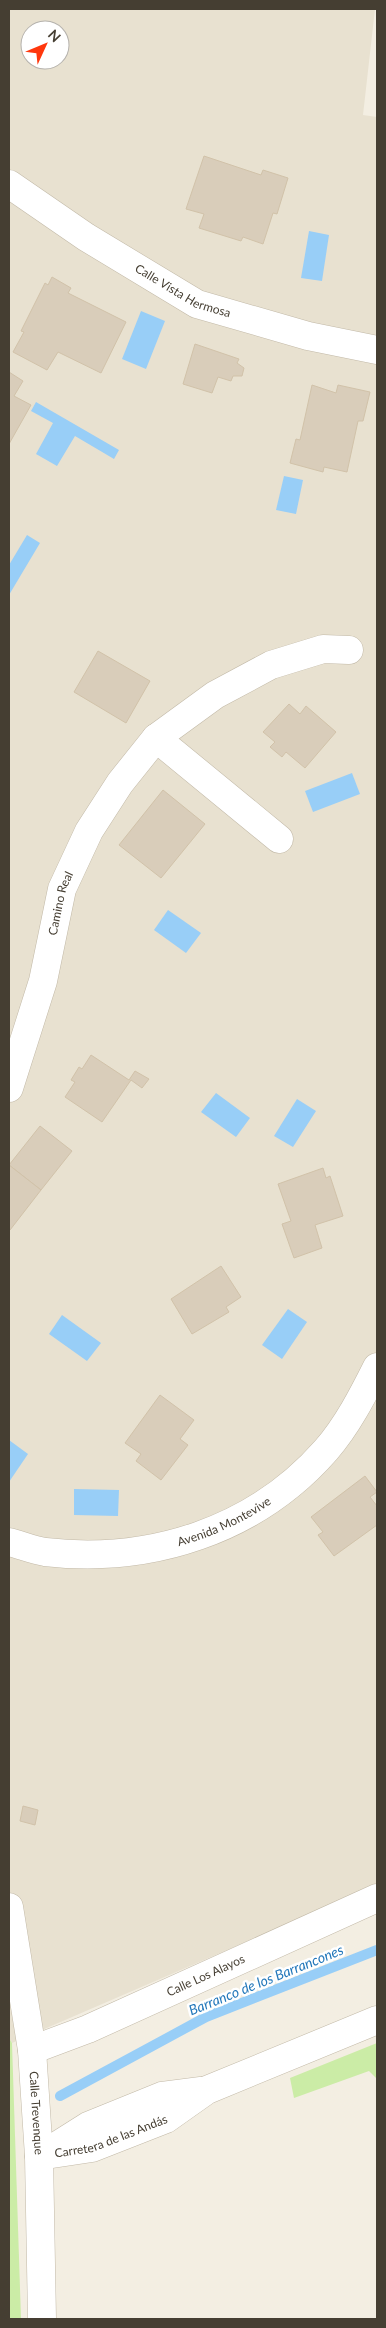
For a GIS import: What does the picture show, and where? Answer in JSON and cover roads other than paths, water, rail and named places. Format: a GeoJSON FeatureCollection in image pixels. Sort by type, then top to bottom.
{"type":"FeatureCollection","features":[{"type":"Feature","properties":{"kind":"street","name":"Calle Vista Hermosa"},"geometry":{"type":"LineString","coordinates":[[9,184],[86,237],[197,304],[308,336],[377,350]]}},
{"type":"Feature","properties":{"kind":"street","name":"Camino Real"},"geometry":{"type":"LineString","coordinates":[[9,1088],[43,981],[62,889],[89,831],[120,783],[156,738],[215,694],[271,665],[323,649],[348,650]]}},
{"type":"Feature","properties":{"kind":"street"},"geometry":{"type":"LineString","coordinates":[[156,738],[279,839]]}},
{"type":"Feature","properties":{"kind":"street","name":"Avenida Montevive"},"geometry":{"type":"LineString","coordinates":[[9,1542],[44,1552],[111,1555],[175,1545],[233,1522],[283,1491],[326,1450],[364,1395],[377,1366]]}},
{"type":"Feature","properties":{"kind":"street","name":"Calle Los Alayos"},"geometry":{"type":"LineString","coordinates":[[32,2050],[97,2024],[377,1898]]}},
{"type":"Feature","properties":{"kind":"street","name":"Calle Trevenque"},"geometry":{"type":"LineString","coordinates":[[9,1907],[32,2050],[39,2156],[42,2319]]}},
{"type":"Feature","properties":{"kind":"street","name":"Carretera de las Andás"},"geometry":{"type":"LineString","coordinates":[[39,2156],[92,2148],[166,2118],[208,2090],[377,2020]]}},
{"type":"Feature","properties":{"kind":"water"},"geometry":{"type":"Polygon","coordinates":[[[309,231],[329,235],[322,281],[301,278],[309,231]]]}},
{"type":"Feature","properties":{"kind":"water"},"geometry":{"type":"Polygon","coordinates":[[[141,311],[165,321],[146,369],[122,359],[141,311]]]}},
{"type":"Feature","properties":{"kind":"water"},"geometry":{"type":"Polygon","coordinates":[[[36,402],[119,450],[114,459],[75,436],[57,466],[36,454],[53,423],[31,411],[36,402]]]}},
{"type":"Feature","properties":{"kind":"water"},"geometry":{"type":"Polygon","coordinates":[[[284,476],[303,480],[296,514],[276,510],[284,476]]]}},
{"type":"Feature","properties":{"kind":"water"},"geometry":{"type":"Polygon","coordinates":[[[27,535],[40,543],[9,595],[9,565],[27,535]]]}},
{"type":"Feature","properties":{"kind":"water"},"geometry":{"type":"Polygon","coordinates":[[[352,773],[360,794],[313,812],[305,791],[352,773]]]}},
{"type":"Feature","properties":{"kind":"water"},"geometry":{"type":"Polygon","coordinates":[[[168,910],[201,933],[186,953],[154,930],[168,910]]]}},
{"type":"Feature","properties":{"kind":"water"},"geometry":{"type":"Polygon","coordinates":[[[216,1093],[250,1118],[236,1137],[201,1112],[216,1093]]]}},
{"type":"Feature","properties":{"kind":"water"},"geometry":{"type":"Polygon","coordinates":[[[297,1099],[316,1111],[293,1147],[274,1136],[297,1099]]]}},
{"type":"Feature","properties":{"kind":"water"},"geometry":{"type":"Polygon","coordinates":[[[288,1309],[307,1322],[282,1359],[262,1345],[288,1309]]]}},
{"type":"Feature","properties":{"kind":"water"},"geometry":{"type":"Polygon","coordinates":[[[62,1315],[101,1343],[87,1361],[49,1334],[62,1315]]]}},
{"type":"Feature","properties":{"kind":"water"},"geometry":{"type":"Polygon","coordinates":[[[9,1440],[28,1454],[9,1482],[9,1440]]]}},
{"type":"Feature","properties":{"kind":"water"},"geometry":{"type":"Polygon","coordinates":[[[74,1489],[119,1490],[118,1516],[74,1515],[74,1489]]]}},
{"type":"Feature","properties":{"kind":"waterway","name":"Barranco de los Barrancones"},"geometry":{"type":"LineString","coordinates":[[60,2096],[206,2017],[377,1950]]}}]}
